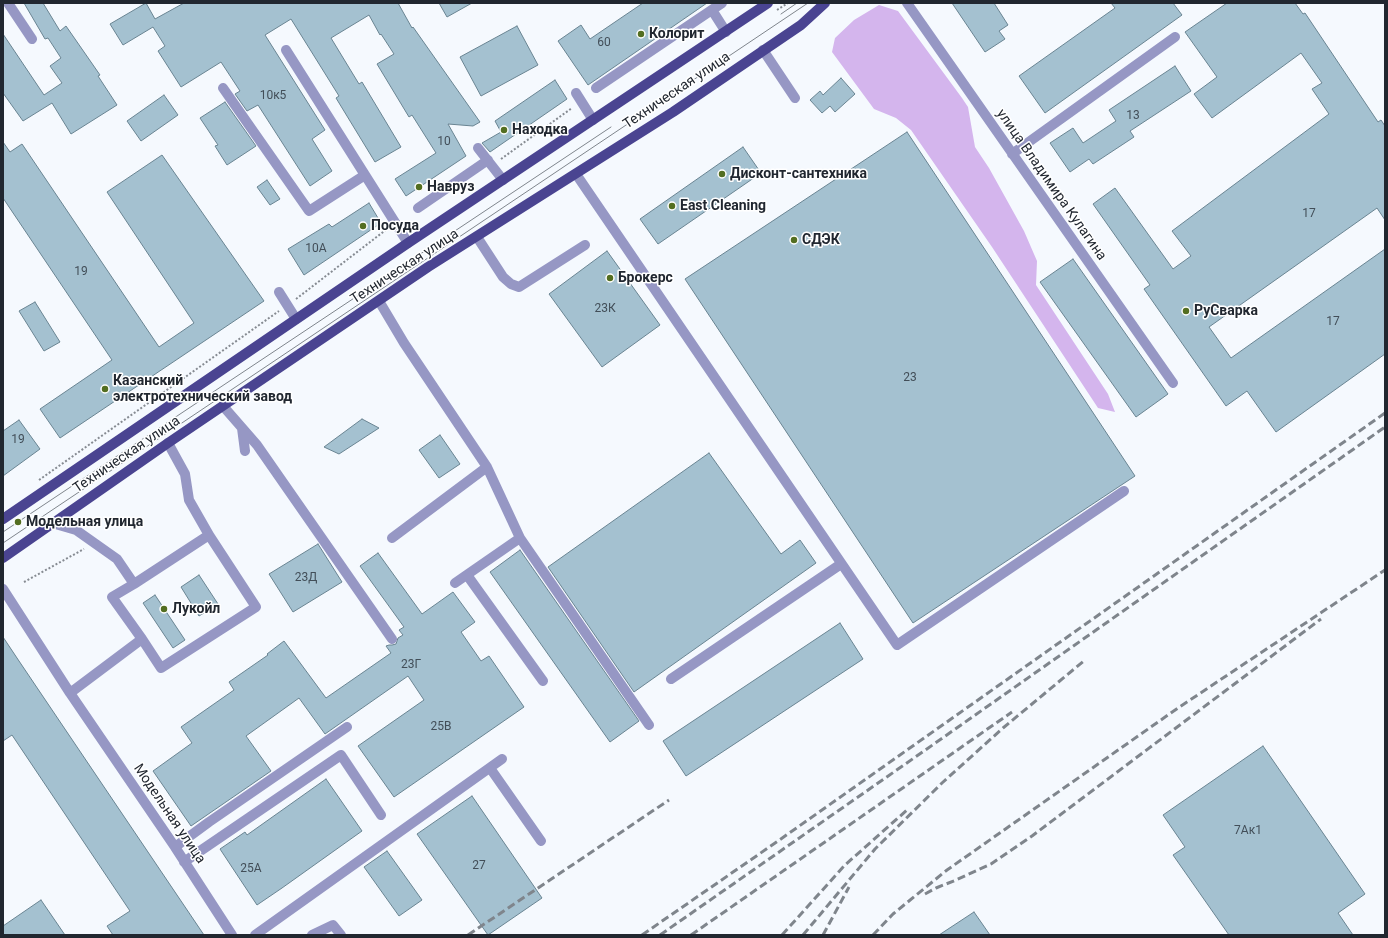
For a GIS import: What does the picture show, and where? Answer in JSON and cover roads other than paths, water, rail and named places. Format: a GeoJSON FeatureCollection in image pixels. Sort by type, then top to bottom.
{"type":"FeatureCollection","features":[{"type":"Feature","properties":{"kind":"main road","name":"Техническая улица"},"geometry":{"type":"LineString","coordinates":[[3,519],[408,243],[768,3]]}},
{"type":"Feature","properties":{"kind":"main road","name":"Техническая улица"},"geometry":{"type":"LineString","coordinates":[[3,558],[168,443],[379,301],[476,237],[673,112],[800,25],[825,3]]}},
{"type":"Feature","properties":{"kind":"street"},"geometry":{"type":"LineString","coordinates":[[8,3],[32,39]]}},
{"type":"Feature","properties":{"kind":"street"},"geometry":{"type":"LineString","coordinates":[[596,88],[722,3]]}},
{"type":"Feature","properties":{"kind":"street","name":"улица Владимира Кулагина"},"geometry":{"type":"LineString","coordinates":[[907,3],[1173,383]]}},
{"type":"Feature","properties":{"kind":"street"},"geometry":{"type":"LineString","coordinates":[[712,10],[726,32]]}},
{"type":"Feature","properties":{"kind":"street"},"geometry":{"type":"LineString","coordinates":[[1012,154],[1174,37]]}},
{"type":"Feature","properties":{"kind":"street"},"geometry":{"type":"LineString","coordinates":[[286,50],[408,243]]}},
{"type":"Feature","properties":{"kind":"street"},"geometry":{"type":"LineString","coordinates":[[763,50],[795,98]]}},
{"type":"Feature","properties":{"kind":"street"},"geometry":{"type":"LineString","coordinates":[[224,88],[309,212],[365,175]]}},
{"type":"Feature","properties":{"kind":"street"},"geometry":{"type":"LineString","coordinates":[[579,97],[593,120]]}},
{"type":"Feature","properties":{"kind":"street"},"geometry":{"type":"LineString","coordinates":[[478,148],[503,180]]}},
{"type":"Feature","properties":{"kind":"street"},"geometry":{"type":"LineString","coordinates":[[418,208],[490,163]]}},
{"type":"Feature","properties":{"kind":"street"},"geometry":{"type":"LineString","coordinates":[[576,174],[897,645],[1124,491]]}},
{"type":"Feature","properties":{"kind":"street"},"geometry":{"type":"LineString","coordinates":[[476,237],[503,277],[511,284],[519,287],[585,245]]}},
{"type":"Feature","properties":{"kind":"street"},"geometry":{"type":"LineString","coordinates":[[279,292],[296,319]]}},
{"type":"Feature","properties":{"kind":"street"},"geometry":{"type":"LineString","coordinates":[[379,301],[404,343],[486,467],[520,538],[649,725]]}},
{"type":"Feature","properties":{"kind":"street"},"geometry":{"type":"LineString","coordinates":[[223,406],[257,445],[392,639]]}},
{"type":"Feature","properties":{"kind":"street"},"geometry":{"type":"LineString","coordinates":[[242,428],[245,451]]}},
{"type":"Feature","properties":{"kind":"street"},"geometry":{"type":"LineString","coordinates":[[168,443],[185,474],[189,500],[209,535],[256,607],[161,668],[112,597],[209,535]]}},
{"type":"Feature","properties":{"kind":"street"},"geometry":{"type":"LineString","coordinates":[[392,538],[486,467]]}},
{"type":"Feature","properties":{"kind":"street"},"geometry":{"type":"LineString","coordinates":[[52,523],[76,530],[117,559],[134,584]]}},
{"type":"Feature","properties":{"kind":"street"},"geometry":{"type":"LineString","coordinates":[[455,583],[520,538]]}},
{"type":"Feature","properties":{"kind":"street"},"geometry":{"type":"LineString","coordinates":[[671,679],[841,564]]}},
{"type":"Feature","properties":{"kind":"street"},"geometry":{"type":"LineString","coordinates":[[467,575],[543,681]]}},
{"type":"Feature","properties":{"kind":"street","name":"Модельная улица"},"geometry":{"type":"LineString","coordinates":[[3,589],[70,693],[176,847],[184,862],[232,935]]}},
{"type":"Feature","properties":{"kind":"street"},"geometry":{"type":"LineString","coordinates":[[70,693],[142,639]]}},
{"type":"Feature","properties":{"kind":"street"},"geometry":{"type":"LineString","coordinates":[[176,847],[209,822],[348,727]]}},
{"type":"Feature","properties":{"kind":"street"},"geometry":{"type":"LineString","coordinates":[[184,862],[341,755],[381,815]]}},
{"type":"Feature","properties":{"kind":"street"},"geometry":{"type":"LineString","coordinates":[[255,935],[502,760]]}},
{"type":"Feature","properties":{"kind":"street"},"geometry":{"type":"LineString","coordinates":[[490,768],[541,841]]}},
{"type":"Feature","properties":{"kind":"street"},"geometry":{"type":"LineString","coordinates":[[312,935],[333,925],[341,935]]}},
{"type":"Feature","properties":{"kind":"tram line"},"geometry":{"type":"LineString","coordinates":[[781,14],[797,3]]}},
{"type":"Feature","properties":{"kind":"tram line"},"geometry":{"type":"LineString","coordinates":[[3,543],[808,3]]}},
{"type":"Feature","properties":{"kind":"tram line"},"geometry":{"type":"LineString","coordinates":[[3,532],[611,127]]}},
{"type":"Feature","properties":{"kind":"railway"},"geometry":{"type":"LineString","coordinates":[[642,935],[778,841],[1385,413]]}},
{"type":"Feature","properties":{"kind":"railway"},"geometry":{"type":"LineString","coordinates":[[660,935],[1385,427]]}},
{"type":"Feature","properties":{"kind":"railway"},"geometry":{"type":"LineString","coordinates":[[873,935],[893,914],[947,870],[1178,708],[1385,570]]}},
{"type":"Feature","properties":{"kind":"railway"},"geometry":{"type":"LineString","coordinates":[[925,894],[991,864],[1032,836],[1321,619]]}},
{"type":"Feature","properties":{"kind":"railway"},"geometry":{"type":"LineString","coordinates":[[803,935],[875,849],[942,783],[1003,728],[1085,660]]}},
{"type":"Feature","properties":{"kind":"railway"},"geometry":{"type":"LineString","coordinates":[[691,935],[1012,712]]}},
{"type":"Feature","properties":{"kind":"railway"},"geometry":{"type":"LineString","coordinates":[[468,935],[669,800]]}},
{"type":"Feature","properties":{"kind":"railway"},"geometry":{"type":"LineString","coordinates":[[782,935],[845,865],[907,810]]}},
{"type":"Feature","properties":{"kind":"railway"},"geometry":{"type":"LineString","coordinates":[[823,935],[849,887]]}},
{"type":"Feature","properties":{"kind":"place","name":"Колорит"},"geometry":{"type":"Point","coordinates":[641,34]}},
{"type":"Feature","properties":{"kind":"place","name":"Находка"},"geometry":{"type":"Point","coordinates":[504,130]}},
{"type":"Feature","properties":{"kind":"place","name":"Дисконт-сантехника"},"geometry":{"type":"Point","coordinates":[722,174]}},
{"type":"Feature","properties":{"kind":"place","name":"Навруз"},"geometry":{"type":"Point","coordinates":[419,187]}},
{"type":"Feature","properties":{"kind":"place","name":"East Cleaning"},"geometry":{"type":"Point","coordinates":[672,206]}},
{"type":"Feature","properties":{"kind":"place","name":"Посуда"},"geometry":{"type":"Point","coordinates":[363,226]}},
{"type":"Feature","properties":{"kind":"place","name":"СДЭК"},"geometry":{"type":"Point","coordinates":[794,240]}},
{"type":"Feature","properties":{"kind":"place","name":"Брокерс"},"geometry":{"type":"Point","coordinates":[610,278]}},
{"type":"Feature","properties":{"kind":"place","name":"РуСварка"},"geometry":{"type":"Point","coordinates":[1186,311]}},
{"type":"Feature","properties":{"kind":"place","name":"Казанский электротехнический завод"},"geometry":{"type":"Point","coordinates":[105,389]}},
{"type":"Feature","properties":{"kind":"place","name":"Модельная улица"},"geometry":{"type":"Point","coordinates":[18,522]}},
{"type":"Feature","properties":{"kind":"place","name":"Лукойл"},"geometry":{"type":"Point","coordinates":[164,609]}}]}
